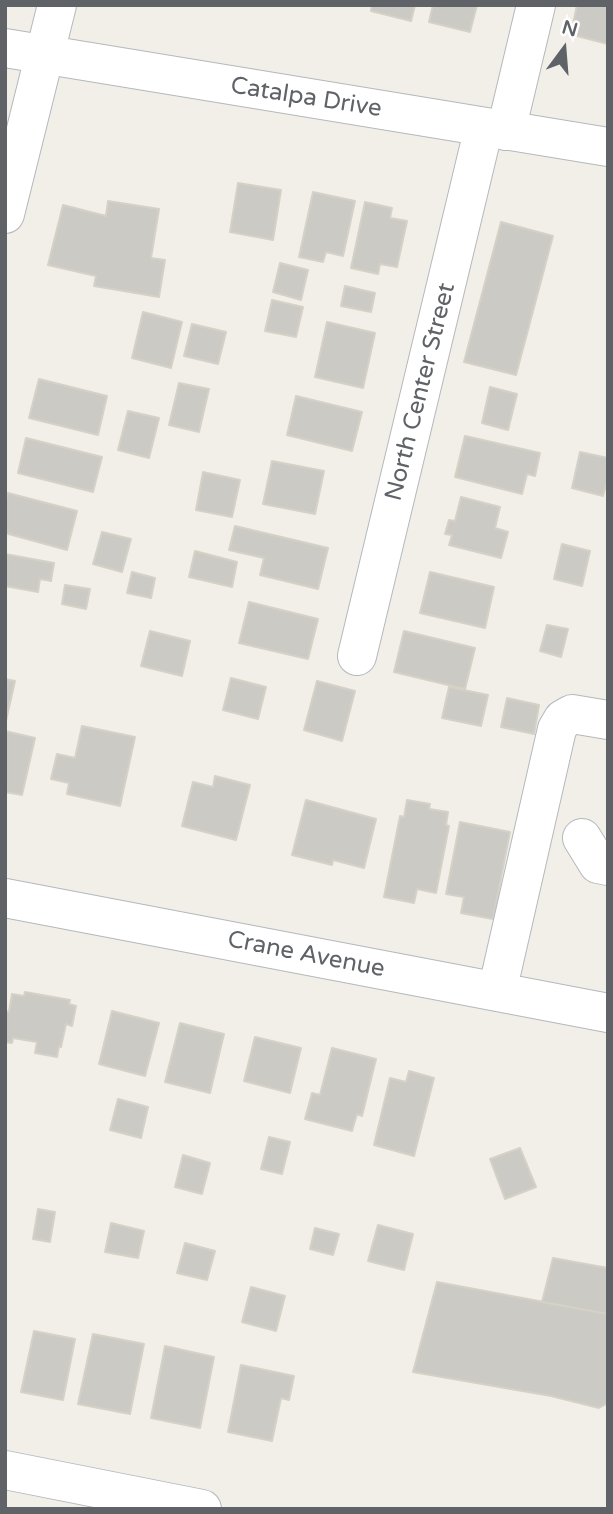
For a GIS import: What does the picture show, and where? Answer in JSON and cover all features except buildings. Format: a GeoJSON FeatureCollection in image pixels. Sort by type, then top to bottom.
{"type":"FeatureCollection","features":[{"type":"Feature","properties":{"kind":"street"},"geometry":{"type":"LineString","coordinates":[[5,214],[57,5]]}},
{"type":"Feature","properties":{"kind":"street","name":"North Center Street"},"geometry":{"type":"LineString","coordinates":[[356,656],[495,129],[536,5]]}},
{"type":"Feature","properties":{"kind":"street","name":"Catalpa Drive"},"geometry":{"type":"LineString","coordinates":[[5,48],[608,147]]}},
{"type":"Feature","properties":{"kind":"street"},"geometry":{"type":"LineString","coordinates":[[497,992],[557,729],[563,719],[572,714],[608,720]]}},
{"type":"Feature","properties":{"kind":"street"},"geometry":{"type":"LineString","coordinates":[[582,838],[598,864],[608,866]]}},
{"type":"Feature","properties":{"kind":"street","name":"Crane Avenue"},"geometry":{"type":"LineString","coordinates":[[5,898],[608,1013]]}},
{"type":"Feature","properties":{"kind":"street"},"geometry":{"type":"LineString","coordinates":[[5,1470],[202,1509]]}}]}
